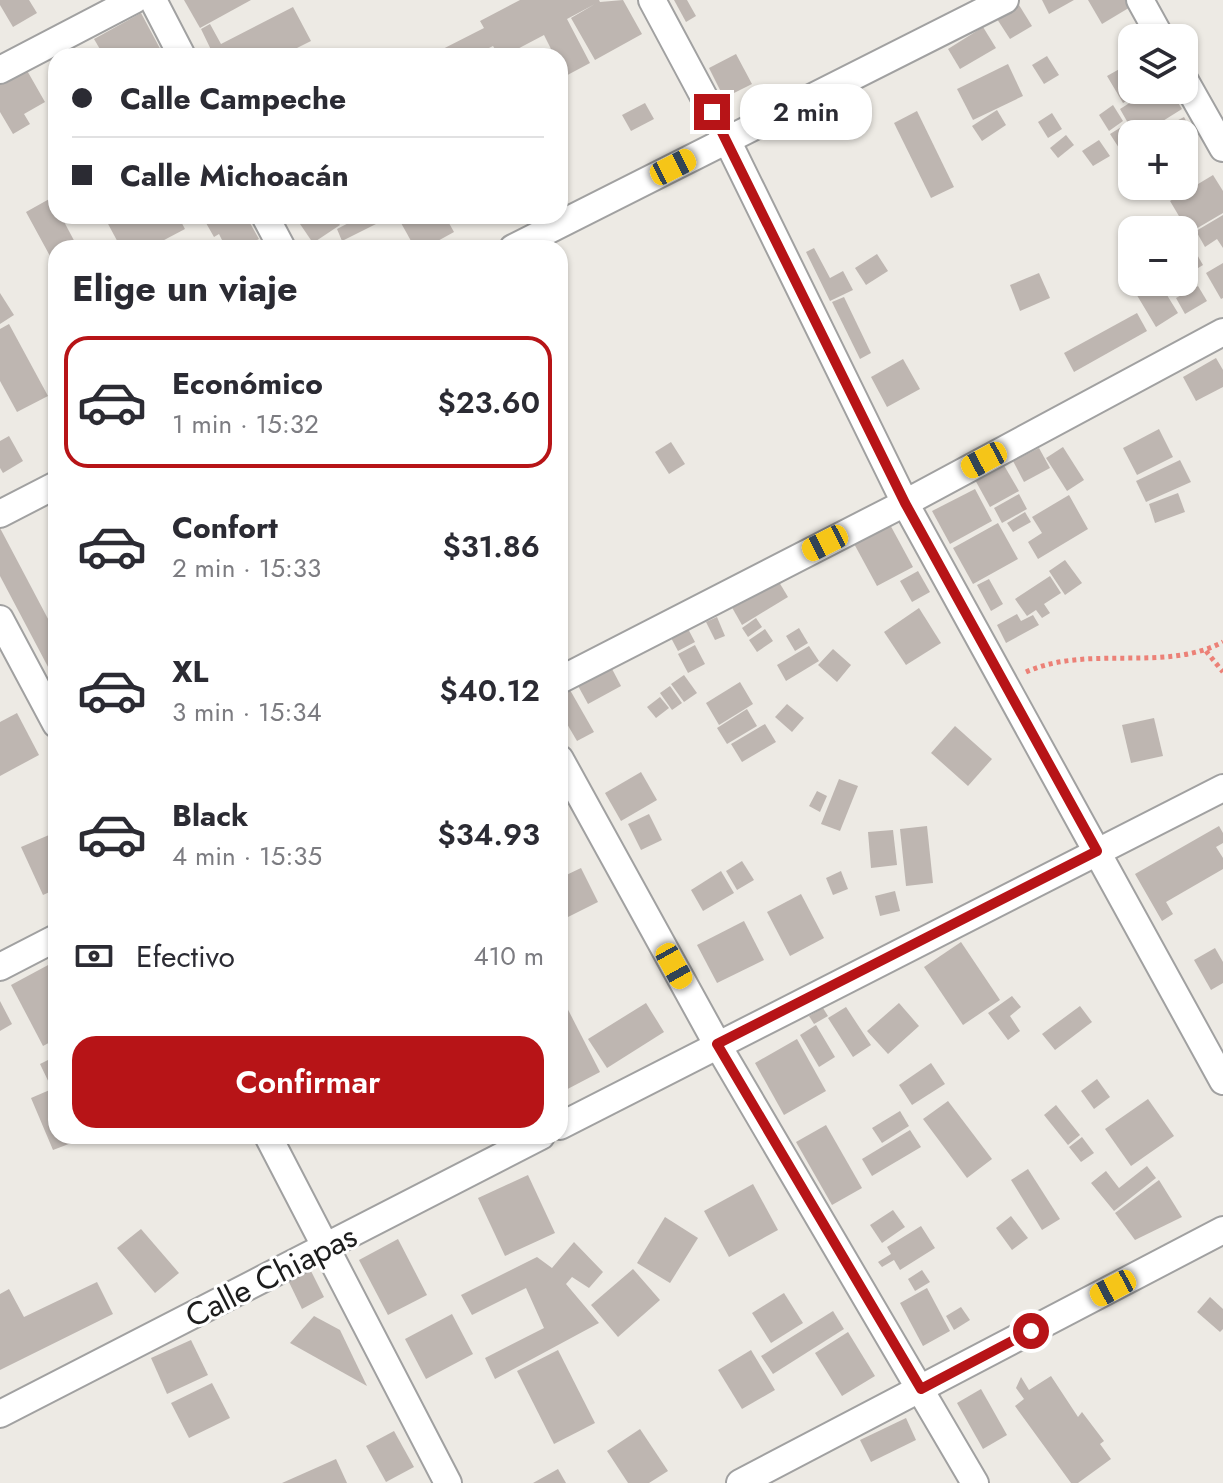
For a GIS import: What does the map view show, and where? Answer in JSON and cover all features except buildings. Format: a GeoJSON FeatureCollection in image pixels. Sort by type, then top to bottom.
{"type":"FeatureCollection","features":[{"type":"Feature","properties":{"kind":"street"},"geometry":{"type":"LineString","coordinates":[[0,70],[134,0]]}},
{"type":"Feature","properties":{"kind":"street"},"geometry":{"type":"LineString","coordinates":[[153,0],[178,48]]}},
{"type":"Feature","properties":{"kind":"street"},"geometry":{"type":"LineString","coordinates":[[652,0],[727,140],[905,503],[1223,1081]]}},
{"type":"Feature","properties":{"kind":"street"},"geometry":{"type":"LineString","coordinates":[[568,220],[1005,0]]}},
{"type":"Feature","properties":{"kind":"street"},"geometry":{"type":"LineString","coordinates":[[1140,0],[1153,24]]}},
{"type":"Feature","properties":{"kind":"street"},"geometry":{"type":"LineString","coordinates":[[1198,104],[1223,148]]}},
{"type":"Feature","properties":{"kind":"street"},"geometry":{"type":"LineString","coordinates":[[529,240],[561,224]]}},
{"type":"Feature","properties":{"kind":"street"},"geometry":{"type":"LineString","coordinates":[[568,676],[905,503],[1223,332]]}},
{"type":"Feature","properties":{"kind":"street"},"geometry":{"type":"LineString","coordinates":[[0,514],[48,489]]}},
{"type":"Feature","properties":{"kind":"street"},"geometry":{"type":"LineString","coordinates":[[0,619],[48,709]]}},
{"type":"Feature","properties":{"kind":"street"},"geometry":{"type":"LineString","coordinates":[[568,774],[717,1044],[975,1483]]}},
{"type":"Feature","properties":{"kind":"street"},"geometry":{"type":"LineString","coordinates":[[568,1122],[1223,788]]}},
{"type":"Feature","properties":{"kind":"street"},"geometry":{"type":"LineString","coordinates":[[0,967],[48,942]]}},
{"type":"Feature","properties":{"kind":"street"},"geometry":{"type":"LineString","coordinates":[[272,1144],[448,1483]]}},
{"type":"Feature","properties":{"kind":"street","name":"Calle Chiapas"},"geometry":{"type":"LineString","coordinates":[[0,1414],[526,1144]]}},
{"type":"Feature","properties":{"kind":"street"},"geometry":{"type":"LineString","coordinates":[[740,1483],[1223,1230]]}},
{"type":"Feature","properties":{"kind":"path"},"geometry":{"type":"LineString","coordinates":[[1003,682],[1042,665],[1099,657],[1183,657],[1206,651],[1223,642]]}},
{"type":"Feature","properties":{"kind":"path"},"geometry":{"type":"LineString","coordinates":[[1206,651],[1223,672]]}},
{"type":"Feature","properties":{"kind":"route"},"geometry":{"type":"LineString","coordinates":[[712,112],[905,503],[1097,851],[717,1044],[921,1389],[1031,1331]]}}]}
